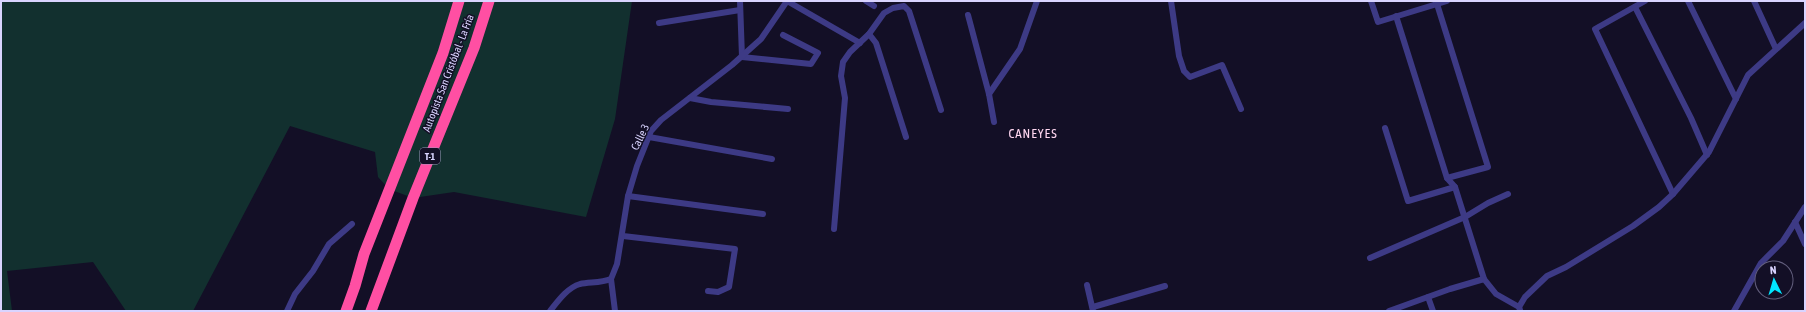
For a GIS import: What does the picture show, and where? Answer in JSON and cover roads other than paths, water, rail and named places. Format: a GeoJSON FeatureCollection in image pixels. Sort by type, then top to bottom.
{"type":"FeatureCollection","features":[{"type":"Feature","properties":{"kind":"highway","name":"Autopista San Cristóbal - La Fría"},"geometry":{"type":"LineString","coordinates":[[346,311],[380,211],[443,53],[459,1]]}},
{"type":"Feature","properties":{"kind":"highway","name":"Autopista San Cristóbal - La Fría"},"geometry":{"type":"LineString","coordinates":[[371,311],[413,198],[474,48],[489,1]]}},
{"type":"Feature","properties":{"kind":"street"},"geometry":{"type":"LineString","coordinates":[[740,1],[742,57],[811,64],[818,53],[783,35]]}},
{"type":"Feature","properties":{"kind":"street"},"geometry":{"type":"LineString","coordinates":[[787,1],[860,43]]}},
{"type":"Feature","properties":{"kind":"street","name":"Calle 3"},"geometry":{"type":"LineString","coordinates":[[615,311],[611,279],[618,264],[628,196],[651,131],[661,120],[742,57],[761,39],[787,1]]}},
{"type":"Feature","properties":{"kind":"street"},"geometry":{"type":"LineString","coordinates":[[866,1],[874,6]]}},
{"type":"Feature","properties":{"kind":"street"},"geometry":{"type":"LineString","coordinates":[[989,94],[1020,49],[1036,1]]}},
{"type":"Feature","properties":{"kind":"street"},"geometry":{"type":"LineString","coordinates":[[1171,1],[1179,56],[1184,71],[1190,77],[1222,65],[1241,109]]}},
{"type":"Feature","properties":{"kind":"street"},"geometry":{"type":"LineString","coordinates":[[1371,1],[1378,22],[1447,1]]}},
{"type":"Feature","properties":{"kind":"street"},"geometry":{"type":"LineString","coordinates":[[1418,1],[1420,9]]}},
{"type":"Feature","properties":{"kind":"street"},"geometry":{"type":"LineString","coordinates":[[1645,1],[1595,29],[1673,194]]}},
{"type":"Feature","properties":{"kind":"street"},"geometry":{"type":"LineString","coordinates":[[1688,1],[1736,99]]}},
{"type":"Feature","properties":{"kind":"street"},"geometry":{"type":"LineString","coordinates":[[1754,1],[1776,49]]}},
{"type":"Feature","properties":{"kind":"street"},"geometry":{"type":"LineString","coordinates":[[1437,4],[1488,167],[1447,178]]}},
{"type":"Feature","properties":{"kind":"street"},"geometry":{"type":"LineString","coordinates":[[834,229],[845,98],[841,71],[846,57],[869,34],[887,11],[896,6],[907,8],[915,24],[942,110]]}},
{"type":"Feature","properties":{"kind":"street"},"geometry":{"type":"LineString","coordinates":[[1635,7],[1691,118],[1707,155]]}},
{"type":"Feature","properties":{"kind":"street"},"geometry":{"type":"LineString","coordinates":[[659,23],[740,10]]}},
{"type":"Feature","properties":{"kind":"street"},"geometry":{"type":"LineString","coordinates":[[968,15],[989,94],[994,122]]}},
{"type":"Feature","properties":{"kind":"street"},"geometry":{"type":"LineString","coordinates":[[1396,16],[1447,178],[1455,187],[1484,279],[1496,294],[1520,309],[1525,297],[1547,276],[1566,267],[1633,226],[1673,194],[1707,155],[1748,75],[1805,23]]}},
{"type":"Feature","properties":{"kind":"street"},"geometry":{"type":"LineString","coordinates":[[869,34],[876,43],[906,137]]}},
{"type":"Feature","properties":{"kind":"street"},"geometry":{"type":"LineString","coordinates":[[690,98],[711,102],[788,109]]}},
{"type":"Feature","properties":{"kind":"street"},"geometry":{"type":"LineString","coordinates":[[1385,128],[1408,201],[1455,187]]}},
{"type":"Feature","properties":{"kind":"street"},"geometry":{"type":"LineString","coordinates":[[649,137],[772,159]]}},
{"type":"Feature","properties":{"kind":"street"},"geometry":{"type":"LineString","coordinates":[[1370,258],[1465,217],[1488,203],[1508,194]]}},
{"type":"Feature","properties":{"kind":"street"},"geometry":{"type":"LineString","coordinates":[[628,196],[763,214]]}},
{"type":"Feature","properties":{"kind":"street"},"geometry":{"type":"LineString","coordinates":[[1734,311],[1761,263],[1783,241],[1805,207]]}},
{"type":"Feature","properties":{"kind":"street"},"geometry":{"type":"LineString","coordinates":[[1795,222],[1805,244]]}},
{"type":"Feature","properties":{"kind":"street"},"geometry":{"type":"LineString","coordinates":[[287,311],[295,294],[313,271],[329,244],[352,224]]}},
{"type":"Feature","properties":{"kind":"street"},"geometry":{"type":"LineString","coordinates":[[623,236],[735,249],[729,287],[718,292],[708,291]]}},
{"type":"Feature","properties":{"kind":"street"},"geometry":{"type":"LineString","coordinates":[[550,311],[572,288],[579,285],[600,283],[611,279]]}},
{"type":"Feature","properties":{"kind":"street"},"geometry":{"type":"LineString","coordinates":[[1389,311],[1465,284],[1484,279]]}},
{"type":"Feature","properties":{"kind":"street"},"geometry":{"type":"LineString","coordinates":[[1087,285],[1093,309],[1165,286]]}},
{"type":"Feature","properties":{"kind":"street"},"geometry":{"type":"LineString","coordinates":[[1428,297],[1433,311]]}},
{"type":"Feature","properties":{"kind":"district","name":"CANEYES"},"geometry":{"type":"Point","coordinates":[1033,133]}}]}
